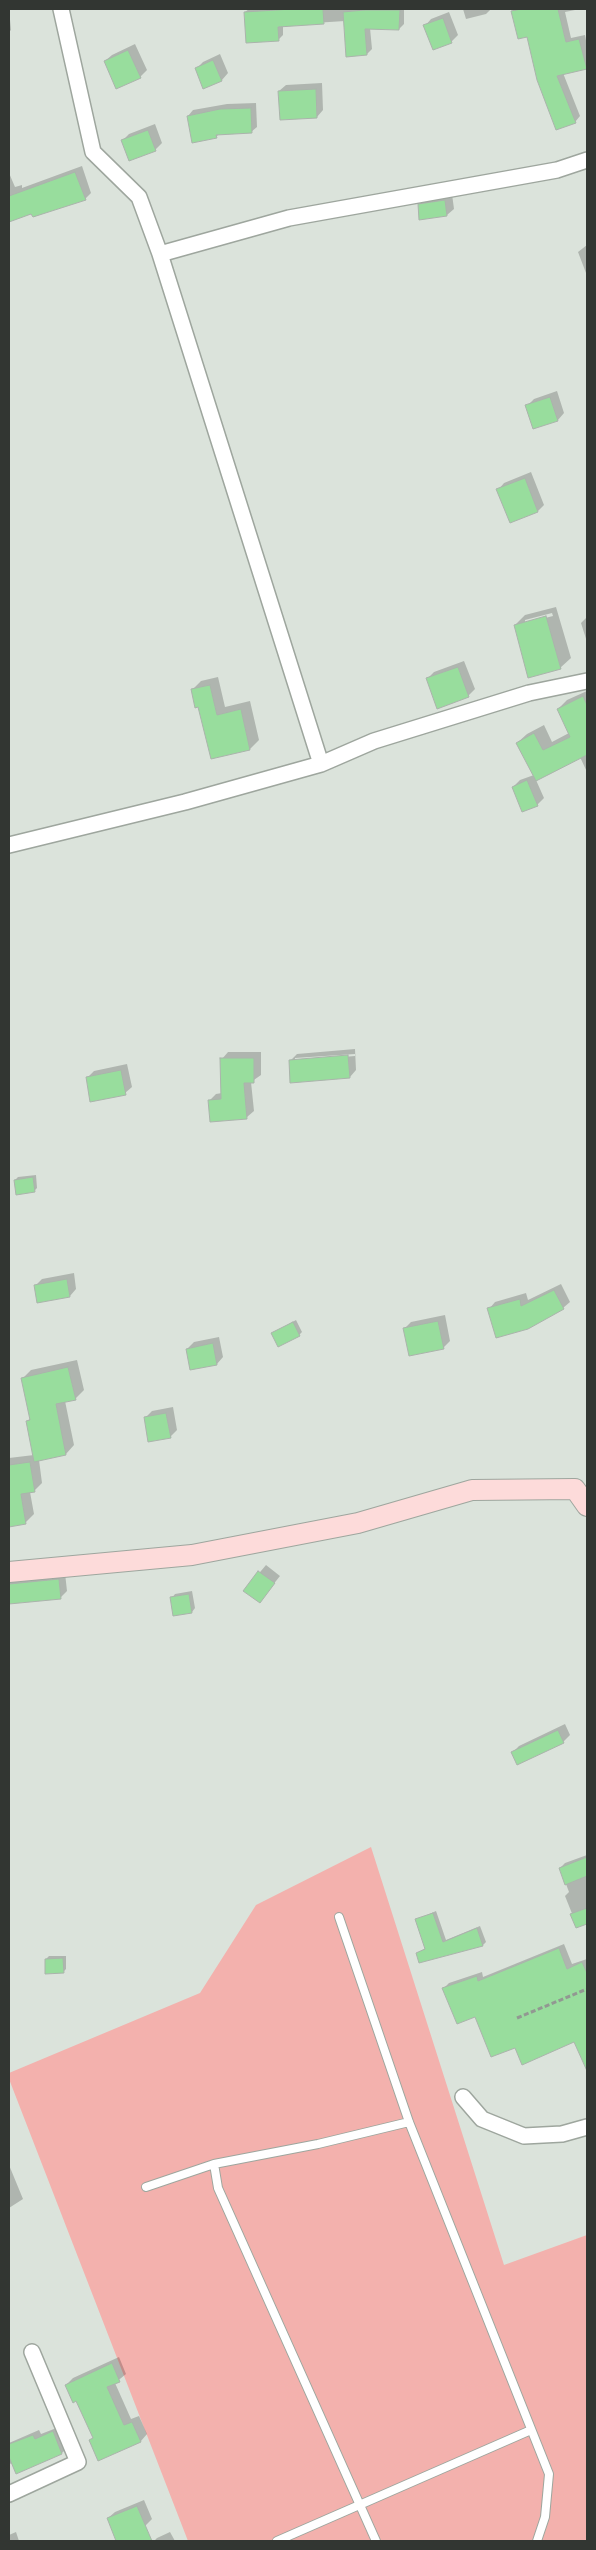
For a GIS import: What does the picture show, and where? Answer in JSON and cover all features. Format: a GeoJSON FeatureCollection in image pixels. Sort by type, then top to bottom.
{"type":"FeatureCollection","features":[{"type":"Feature","properties":{"kind":"street"},"geometry":{"type":"LineString","coordinates":[[61,9],[93,152],[138,197],[160,254],[321,764]]}},
{"type":"Feature","properties":{"kind":"street"},"geometry":{"type":"LineString","coordinates":[[160,254],[289,218],[557,170],[587,160]]}},
{"type":"Feature","properties":{"kind":"street"},"geometry":{"type":"LineString","coordinates":[[9,845],[184,802],[321,764],[393,735],[529,693],[587,681]]}},
{"type":"Feature","properties":{"kind":"street"},"geometry":{"type":"LineString","coordinates":[[9,1572],[192,1556],[358,1523],[472,1490],[575,1489],[587,1506]]}},
{"type":"Feature","properties":{"kind":"street"},"geometry":{"type":"LineString","coordinates":[[464,2097],[482,2119],[524,2136],[562,2134],[587,2127]]}},
{"type":"Feature","properties":{"kind":"street"},"geometry":{"type":"LineString","coordinates":[[9,2494],[78,2462],[32,2352]]}},
{"type":"Feature","properties":{"kind":"lane"},"geometry":{"type":"LineString","coordinates":[[339,1917],[409,2122],[548,2474],[544,2517],[537,2541]]}},
{"type":"Feature","properties":{"kind":"lane"},"geometry":{"type":"LineString","coordinates":[[146,2187],[214,2164],[318,2144],[409,2122]]}},
{"type":"Feature","properties":{"kind":"lane"},"geometry":{"type":"LineString","coordinates":[[214,2164],[218,2188],[376,2541]]}},
{"type":"Feature","properties":{"kind":"lane"},"geometry":{"type":"LineString","coordinates":[[277,2541],[532,2430]]}},
{"type":"Feature","properties":{"kind":"path"},"geometry":{"type":"LineString","coordinates":[[517,2018],[587,1989]]}},
{"type":"Feature","properties":{"kind":"shaded area"},"geometry":{"type":"Polygon","coordinates":[[[371,1847],[504,2265],[587,2235],[587,2541],[188,2541],[9,2079],[9,2073],[200,1993],[256,1905],[371,1847]]]}},
{"type":"Feature","properties":{"kind":"building"},"geometry":{"type":"Polygon","coordinates":[[[323,9],[324,24],[278,27],[279,41],[246,43],[244,12],[323,9]]]}},
{"type":"Feature","properties":{"kind":"building"},"geometry":{"type":"Polygon","coordinates":[[[521,9],[558,9],[566,42],[579,39],[587,69],[557,76],[576,123],[556,130],[537,80],[527,37],[518,39],[511,11],[521,9]]]}},
{"type":"Feature","properties":{"kind":"building"},"geometry":{"type":"Polygon","coordinates":[[[400,10],[399,30],[365,29],[367,55],[346,57],[343,12],[400,10]]]}},
{"type":"Feature","properties":{"kind":"building"},"geometry":{"type":"Polygon","coordinates":[[[443,18],[452,43],[433,50],[423,25],[443,18]]]}},
{"type":"Feature","properties":{"kind":"building"},"geometry":{"type":"Polygon","coordinates":[[[128,50],[141,78],[116,89],[104,61],[128,50]]]}},
{"type":"Feature","properties":{"kind":"building"},"geometry":{"type":"Polygon","coordinates":[[[213,60],[222,81],[203,89],[195,68],[213,60]]]}},
{"type":"Feature","properties":{"kind":"building"},"geometry":{"type":"Polygon","coordinates":[[[316,89],[317,118],[280,120],[278,91],[316,89]]]}},
{"type":"Feature","properties":{"kind":"building"},"geometry":{"type":"Polygon","coordinates":[[[251,108],[252,133],[216,135],[217,138],[192,143],[187,116],[220,109],[251,108]]]}},
{"type":"Feature","properties":{"kind":"building"},"geometry":{"type":"Polygon","coordinates":[[[148,130],[156,151],[129,161],[121,140],[148,130]]]}},
{"type":"Feature","properties":{"kind":"building"},"geometry":{"type":"Polygon","coordinates":[[[75,172],[86,200],[33,217],[31,214],[9,222],[9,196],[75,172]]]}},
{"type":"Feature","properties":{"kind":"building"},"geometry":{"type":"Polygon","coordinates":[[[445,200],[447,216],[419,220],[418,204],[445,200]]]}},
{"type":"Feature","properties":{"kind":"building"},"geometry":{"type":"Polygon","coordinates":[[[550,397],[558,421],[533,429],[525,405],[550,397]]]}},
{"type":"Feature","properties":{"kind":"building"},"geometry":{"type":"Polygon","coordinates":[[[525,478],[538,512],[510,523],[496,489],[525,478]]]}},
{"type":"Feature","properties":{"kind":"building"},"geometry":{"type":"Polygon","coordinates":[[[546,616],[561,669],[528,678],[514,625],[546,616]]]}},
{"type":"Feature","properties":{"kind":"building"},"geometry":{"type":"Polygon","coordinates":[[[458,667],[469,697],[437,709],[426,678],[458,667]]]}},
{"type":"Feature","properties":{"kind":"building"},"geometry":{"type":"Polygon","coordinates":[[[210,685],[217,715],[241,709],[250,750],[211,759],[198,707],[195,708],[191,689],[210,685]]]}},
{"type":"Feature","properties":{"kind":"building"},"geometry":{"type":"Polygon","coordinates":[[[583,696],[587,705],[587,755],[536,781],[516,743],[534,733],[543,750],[570,737],[557,709],[583,696]]]}},
{"type":"Feature","properties":{"kind":"building"},"geometry":{"type":"Polygon","coordinates":[[[527,780],[538,806],[522,812],[512,787],[527,780]]]}},
{"type":"Feature","properties":{"kind":"building"},"geometry":{"type":"Polygon","coordinates":[[[348,1055],[350,1078],[290,1083],[289,1060],[348,1055]]]}},
{"type":"Feature","properties":{"kind":"building"},"geometry":{"type":"Polygon","coordinates":[[[220,1058],[254,1058],[254,1083],[244,1083],[247,1119],[210,1122],[208,1100],[221,1099],[220,1058]]]}},
{"type":"Feature","properties":{"kind":"building"},"geometry":{"type":"Polygon","coordinates":[[[121,1070],[126,1095],[90,1102],[86,1077],[121,1070]]]}},
{"type":"Feature","properties":{"kind":"building"},"geometry":{"type":"Polygon","coordinates":[[[33,1177],[35,1192],[16,1195],[14,1180],[33,1177]]]}},
{"type":"Feature","properties":{"kind":"building"},"geometry":{"type":"Polygon","coordinates":[[[67,1279],[70,1297],[37,1303],[34,1285],[67,1279]]]}},
{"type":"Feature","properties":{"kind":"building"},"geometry":{"type":"Polygon","coordinates":[[[554,1290],[564,1309],[528,1329],[496,1338],[487,1308],[520,1299],[521,1306],[554,1290]]]}},
{"type":"Feature","properties":{"kind":"building"},"geometry":{"type":"Polygon","coordinates":[[[438,1321],[444,1349],[409,1356],[403,1328],[438,1321]]]}},
{"type":"Feature","properties":{"kind":"building"},"geometry":{"type":"Polygon","coordinates":[[[293,1322],[300,1336],[278,1347],[271,1333],[293,1322]]]}},
{"type":"Feature","properties":{"kind":"building"},"geometry":{"type":"Polygon","coordinates":[[[213,1343],[217,1365],[190,1370],[186,1349],[213,1343]]]}},
{"type":"Feature","properties":{"kind":"building"},"geometry":{"type":"Polygon","coordinates":[[[68,1367],[76,1400],[56,1404],[66,1455],[34,1462],[26,1421],[30,1420],[21,1378],[68,1367]]]}},
{"type":"Feature","properties":{"kind":"building"},"geometry":{"type":"Polygon","coordinates":[[[166,1413],[171,1438],[148,1442],[144,1417],[166,1413]]]}},
{"type":"Feature","properties":{"kind":"building"},"geometry":{"type":"Polygon","coordinates":[[[30,1462],[35,1492],[21,1494],[26,1524],[9,1527],[9,1465],[30,1462]]]}},
{"type":"Feature","properties":{"kind":"building"},"geometry":{"type":"Polygon","coordinates":[[[258,1571],[275,1583],[260,1603],[243,1591],[258,1571]]]}},
{"type":"Feature","properties":{"kind":"building"},"geometry":{"type":"Polygon","coordinates":[[[59,1579],[61,1599],[9,1604],[9,1584],[59,1579]]]}},
{"type":"Feature","properties":{"kind":"building"},"geometry":{"type":"Polygon","coordinates":[[[189,1594],[192,1613],[173,1616],[170,1597],[189,1594]]]}},
{"type":"Feature","properties":{"kind":"building"},"geometry":{"type":"Polygon","coordinates":[[[558,1730],[564,1743],[517,1765],[511,1752],[558,1730]]]}},
{"type":"Feature","properties":{"kind":"building"},"geometry":{"type":"Polygon","coordinates":[[[587,1857],[587,1876],[565,1885],[559,1868],[587,1857]]]}},
{"type":"Feature","properties":{"kind":"building"},"geometry":{"type":"Polygon","coordinates":[[[587,1908],[587,1924],[576,1928],[570,1914],[587,1908]]]}},
{"type":"Feature","properties":{"kind":"building"},"geometry":{"type":"Polygon","coordinates":[[[433,1913],[443,1942],[477,1928],[483,1946],[419,1963],[416,1953],[425,1949],[415,1919],[433,1913]]]}},
{"type":"Feature","properties":{"kind":"building"},"geometry":{"type":"Polygon","coordinates":[[[559,1948],[567,1969],[582,1962],[587,1973],[587,2071],[574,2042],[522,2065],[515,2048],[491,2057],[475,2017],[457,2024],[442,1988],[477,1976],[478,1981],[559,1948]]]}},
{"type":"Feature","properties":{"kind":"building"},"geometry":{"type":"Polygon","coordinates":[[[63,1958],[64,1973],[45,1974],[45,1959],[63,1958]]]}},
{"type":"Feature","properties":{"kind":"building"},"geometry":{"type":"Polygon","coordinates":[[[112,2363],[120,2382],[107,2387],[124,2425],[132,2422],[141,2442],[98,2461],[89,2440],[93,2438],[76,2401],[73,2403],[65,2385],[112,2363]]]}},
{"type":"Feature","properties":{"kind":"building"},"geometry":{"type":"Polygon","coordinates":[[[53,2431],[62,2454],[16,2474],[9,2457],[9,2444],[33,2435],[35,2439],[53,2431]]]}},
{"type":"Feature","properties":{"kind":"building"},"geometry":{"type":"Polygon","coordinates":[[[137,2506],[152,2541],[116,2541],[107,2518],[137,2506]]]}}]}
